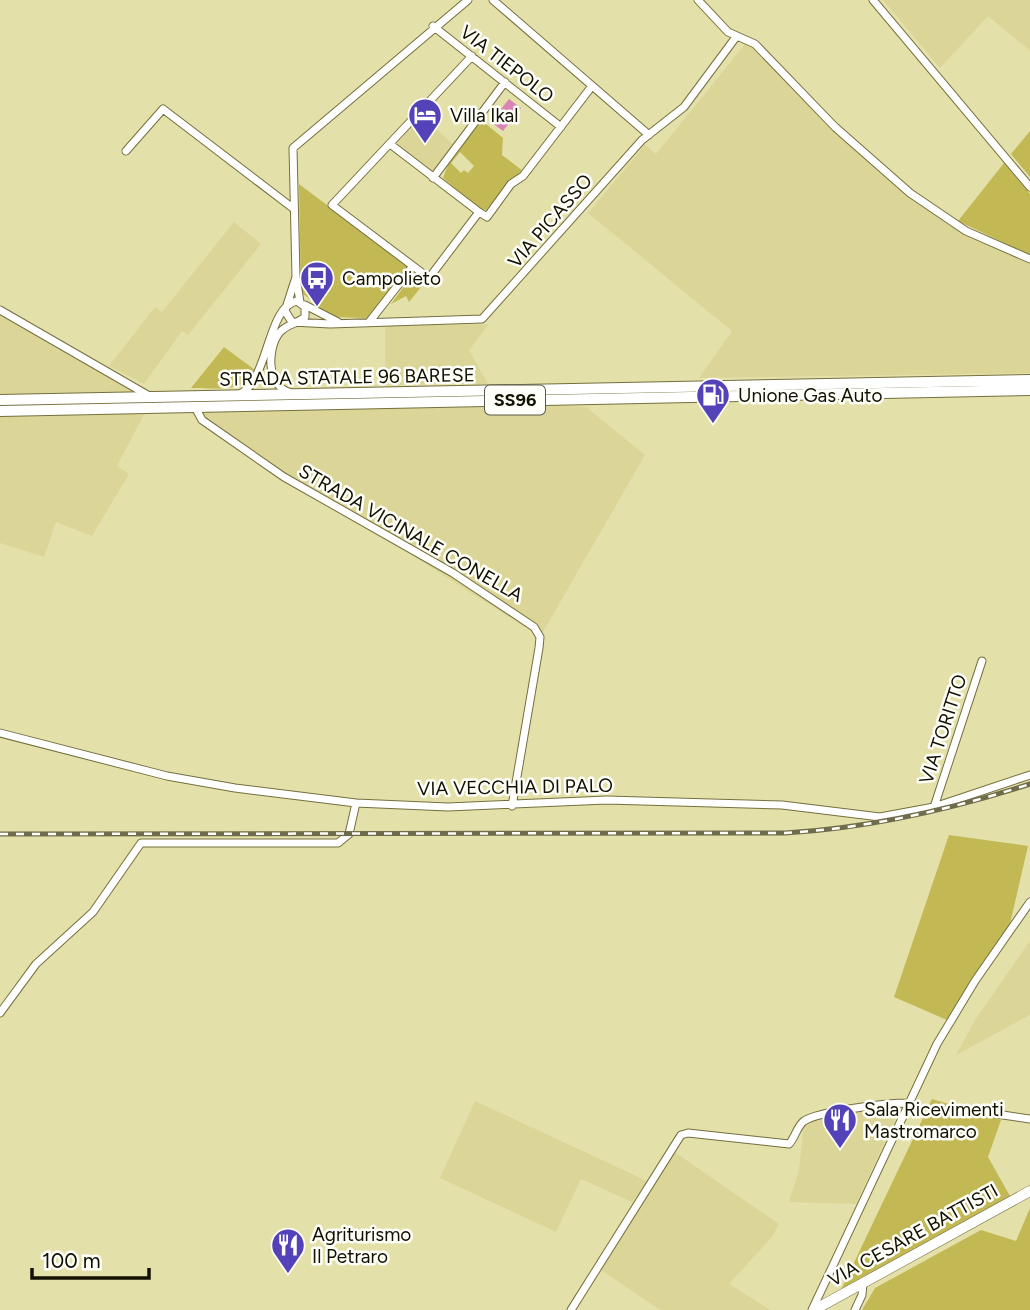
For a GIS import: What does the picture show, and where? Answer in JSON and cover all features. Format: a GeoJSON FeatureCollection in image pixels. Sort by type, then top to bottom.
{"type":"FeatureCollection","features":[{"type":"Feature","properties":{"kind":"main road","name":"STRADA STATALE 96 BARESE"},"geometry":{"type":"LineString","coordinates":[[0,400],[1030,380]]}},
{"type":"Feature","properties":{"kind":"main road","name":"STRADA STATALE 96 BARESE"},"geometry":{"type":"LineString","coordinates":[[0,411],[1030,390]]}},
{"type":"Feature","properties":{"kind":"street"},"geometry":{"type":"LineString","coordinates":[[493,0],[649,135]]}},
{"type":"Feature","properties":{"kind":"street"},"geometry":{"type":"LineString","coordinates":[[698,0],[736,37],[755,44],[835,127],[924,204],[966,231],[1030,260]]}},
{"type":"Feature","properties":{"kind":"street"},"geometry":{"type":"LineString","coordinates":[[873,0],[1030,187]]}},
{"type":"Feature","properties":{"kind":"street"},"geometry":{"type":"LineString","coordinates":[[299,395],[283,390],[277,384],[271,362],[277,337],[282,330],[306,314],[296,277],[293,148],[433,26],[466,1]]}},
{"type":"Feature","properties":{"kind":"street","name":"VIA TIEPOLO"},"geometry":{"type":"LineString","coordinates":[[433,26],[561,127]]}},
{"type":"Feature","properties":{"kind":"street","name":"VIA PICASSO"},"geometry":{"type":"LineString","coordinates":[[296,323],[476,320],[487,316],[649,135],[684,107],[736,37]]}},
{"type":"Feature","properties":{"kind":"street"},"geometry":{"type":"LineString","coordinates":[[472,56],[332,205],[429,278],[479,212]]}},
{"type":"Feature","properties":{"kind":"street"},"geometry":{"type":"LineString","coordinates":[[433,178],[505,82]]}},
{"type":"Feature","properties":{"kind":"street"},"geometry":{"type":"LineString","coordinates":[[390,144],[487,217],[511,184],[523,176],[592,86]]}},
{"type":"Feature","properties":{"kind":"street"},"geometry":{"type":"LineString","coordinates":[[126,151],[163,109],[294,209]]}},
{"type":"Feature","properties":{"kind":"street"},"geometry":{"type":"LineString","coordinates":[[370,321],[413,266]]}},
{"type":"Feature","properties":{"kind":"street"},"geometry":{"type":"LineString","coordinates":[[231,397],[243,393],[252,384],[286,308],[296,277]]}},
{"type":"Feature","properties":{"kind":"street"},"geometry":{"type":"LineString","coordinates":[[286,308],[293,301],[301,303],[339,323]]}},
{"type":"Feature","properties":{"kind":"street"},"geometry":{"type":"LineString","coordinates":[[286,308],[287,318],[296,323]]}},
{"type":"Feature","properties":{"kind":"street"},"geometry":{"type":"LineString","coordinates":[[0,310],[153,397]]}},
{"type":"Feature","properties":{"kind":"street","name":"STRADA VICINALE CONELLA"},"geometry":{"type":"LineString","coordinates":[[195,407],[202,420],[284,477],[453,573],[534,627],[540,637],[539,649],[512,806]]}},
{"type":"Feature","properties":{"kind":"street","name":"VIA TORITTO"},"geometry":{"type":"LineString","coordinates":[[934,807],[982,661]]}},
{"type":"Feature","properties":{"kind":"street","name":"VIA VECCHIA DI PALO"},"geometry":{"type":"LineString","coordinates":[[0,733],[167,776],[235,788],[356,803],[512,806],[607,800],[782,805],[880,817],[934,807],[1030,775]]}},
{"type":"Feature","properties":{"kind":"street"},"geometry":{"type":"LineString","coordinates":[[0,1013],[36,964],[93,912],[141,842],[338,843],[349,834],[356,803]]}},
{"type":"Feature","properties":{"kind":"street"},"geometry":{"type":"LineString","coordinates":[[813,1310],[908,1103],[952,1015],[1030,902]]}},
{"type":"Feature","properties":{"kind":"street"},"geometry":{"type":"LineString","coordinates":[[571,1310],[681,1135],[688,1132],[789,1144],[800,1125],[809,1119],[857,1108],[908,1103]]}},
{"type":"Feature","properties":{"kind":"street"},"geometry":{"type":"LineString","coordinates":[[996,1114],[1030,1119]]}},
{"type":"Feature","properties":{"kind":"street","name":"VIA CESARE BATTISTI"},"geometry":{"type":"LineString","coordinates":[[813,1310],[1030,1191]]}},
{"type":"Feature","properties":{"kind":"street"},"geometry":{"type":"LineString","coordinates":[[855,1310],[862,1295],[863,1283]]}},
{"type":"Feature","properties":{"kind":"shaded area"},"geometry":{"type":"Polygon","coordinates":[[[883,0],[1030,0],[1030,51],[988,16],[940,68],[883,0]]]}},
{"type":"Feature","properties":{"kind":"shaded area"},"geometry":{"type":"Polygon","coordinates":[[[746,43],[756,49],[909,196],[967,235],[1030,263],[1030,373],[699,378],[732,331],[588,213],[645,145],[656,154],[746,43]]]}},
{"type":"Feature","properties":{"kind":"shaded area"},"geometry":{"type":"Polygon","coordinates":[[[509,99],[521,108],[503,131],[491,122],[509,99]]]}},
{"type":"Feature","properties":{"kind":"shaded area","name":"Villa Ikal"},"geometry":{"type":"Polygon","coordinates":[[[421,115],[455,146],[434,174],[395,144],[421,115]]]}},
{"type":"Feature","properties":{"kind":"shaded area"},"geometry":{"type":"Polygon","coordinates":[[[481,120],[503,138],[502,155],[523,171],[511,180],[486,210],[480,209],[443,178],[448,165],[481,120]],[[460,152],[451,163],[461,173],[464,170],[468,173],[474,166],[460,152]]]}},
{"type":"Feature","properties":{"kind":"shaded area"},"geometry":{"type":"Polygon","coordinates":[[[1030,131],[1030,177],[1011,154],[1030,131]]]}},
{"type":"Feature","properties":{"kind":"shaded area"},"geometry":{"type":"Polygon","coordinates":[[[1004,163],[1030,194],[1030,255],[958,221],[1004,163]]]}},
{"type":"Feature","properties":{"kind":"shaded area"},"geometry":{"type":"Polygon","coordinates":[[[299,184],[409,267],[370,318],[331,317],[301,292],[299,184]]]}},
{"type":"Feature","properties":{"kind":"shaded area"},"geometry":{"type":"Polygon","coordinates":[[[234,222],[261,244],[188,335],[182,331],[144,384],[109,366],[155,307],[162,312],[234,222]]]}},
{"type":"Feature","properties":{"kind":"shaded area"},"geometry":{"type":"Polygon","coordinates":[[[418,274],[426,281],[409,302],[406,296],[391,304],[411,277],[418,274]]]}},
{"type":"Feature","properties":{"kind":"shaded area"},"geometry":{"type":"Polygon","coordinates":[[[0,310],[153,397],[117,466],[129,474],[92,536],[56,522],[44,557],[0,543],[0,310]]]}},
{"type":"Feature","properties":{"kind":"shaded area"},"geometry":{"type":"Polygon","coordinates":[[[489,324],[469,350],[488,384],[385,385],[385,326],[489,324]]]}},
{"type":"Feature","properties":{"kind":"shaded area"},"geometry":{"type":"Polygon","coordinates":[[[224,347],[255,370],[250,378],[227,388],[191,388],[224,347]]]}},
{"type":"Feature","properties":{"kind":"shaded area"},"geometry":{"type":"Polygon","coordinates":[[[547,405],[586,407],[645,455],[540,637],[188,412],[547,405]]]}},
{"type":"Feature","properties":{"kind":"shaded area"},"geometry":{"type":"Polygon","coordinates":[[[949,835],[1028,846],[1009,928],[947,1020],[894,997],[949,835]]]}},
{"type":"Feature","properties":{"kind":"shaded area"},"geometry":{"type":"Polygon","coordinates":[[[1030,941],[1030,1015],[956,1055],[975,1020],[1030,941]]]}},
{"type":"Feature","properties":{"kind":"shaded area"},"geometry":{"type":"Polygon","coordinates":[[[932,1099],[1001,1120],[988,1157],[1010,1196],[840,1292],[932,1099]]]}},
{"type":"Feature","properties":{"kind":"shaded area"},"geometry":{"type":"Polygon","coordinates":[[[475,1101],[647,1181],[632,1202],[581,1179],[556,1232],[440,1178],[475,1101]]]}},
{"type":"Feature","properties":{"kind":"shaded area","name":"Sala Ricevimenti Mastromarco"},"geometry":{"type":"Polygon","coordinates":[[[897,1107],[900,1109],[856,1204],[789,1202],[799,1170],[804,1124],[854,1111],[897,1107]]]}},
{"type":"Feature","properties":{"kind":"shaded area"},"geometry":{"type":"Polygon","coordinates":[[[673,1151],[779,1224],[772,1237],[729,1284],[771,1310],[660,1310],[601,1270],[673,1151]]]}},
{"type":"Feature","properties":{"kind":"shaded area"},"geometry":{"type":"Polygon","coordinates":[[[1030,1208],[1030,1310],[862,1310],[875,1288],[981,1230],[1016,1241],[1030,1208]]]}},
{"type":"Feature","properties":{"kind":"railway"},"geometry":{"type":"LineString","coordinates":[[0,834],[785,833],[879,822],[970,802],[1030,784]]}},
{"type":"Feature","properties":{"kind":"place","name":"Villa Ikal"},"geometry":{"type":"Point","coordinates":[425,145]}},
{"type":"Feature","properties":{"kind":"place","name":"Campolieto"},"geometry":{"type":"Point","coordinates":[317,308]}},
{"type":"Feature","properties":{"kind":"place","name":"Unione Gas Auto"},"geometry":{"type":"Point","coordinates":[713,425]}},
{"type":"Feature","properties":{"kind":"place","name":"Sala Ricevimenti Mastromarco"},"geometry":{"type":"Point","coordinates":[840,1150]}},
{"type":"Feature","properties":{"kind":"place","name":"Agriturismo Il Petraro"},"geometry":{"type":"Point","coordinates":[288,1275]}}]}
